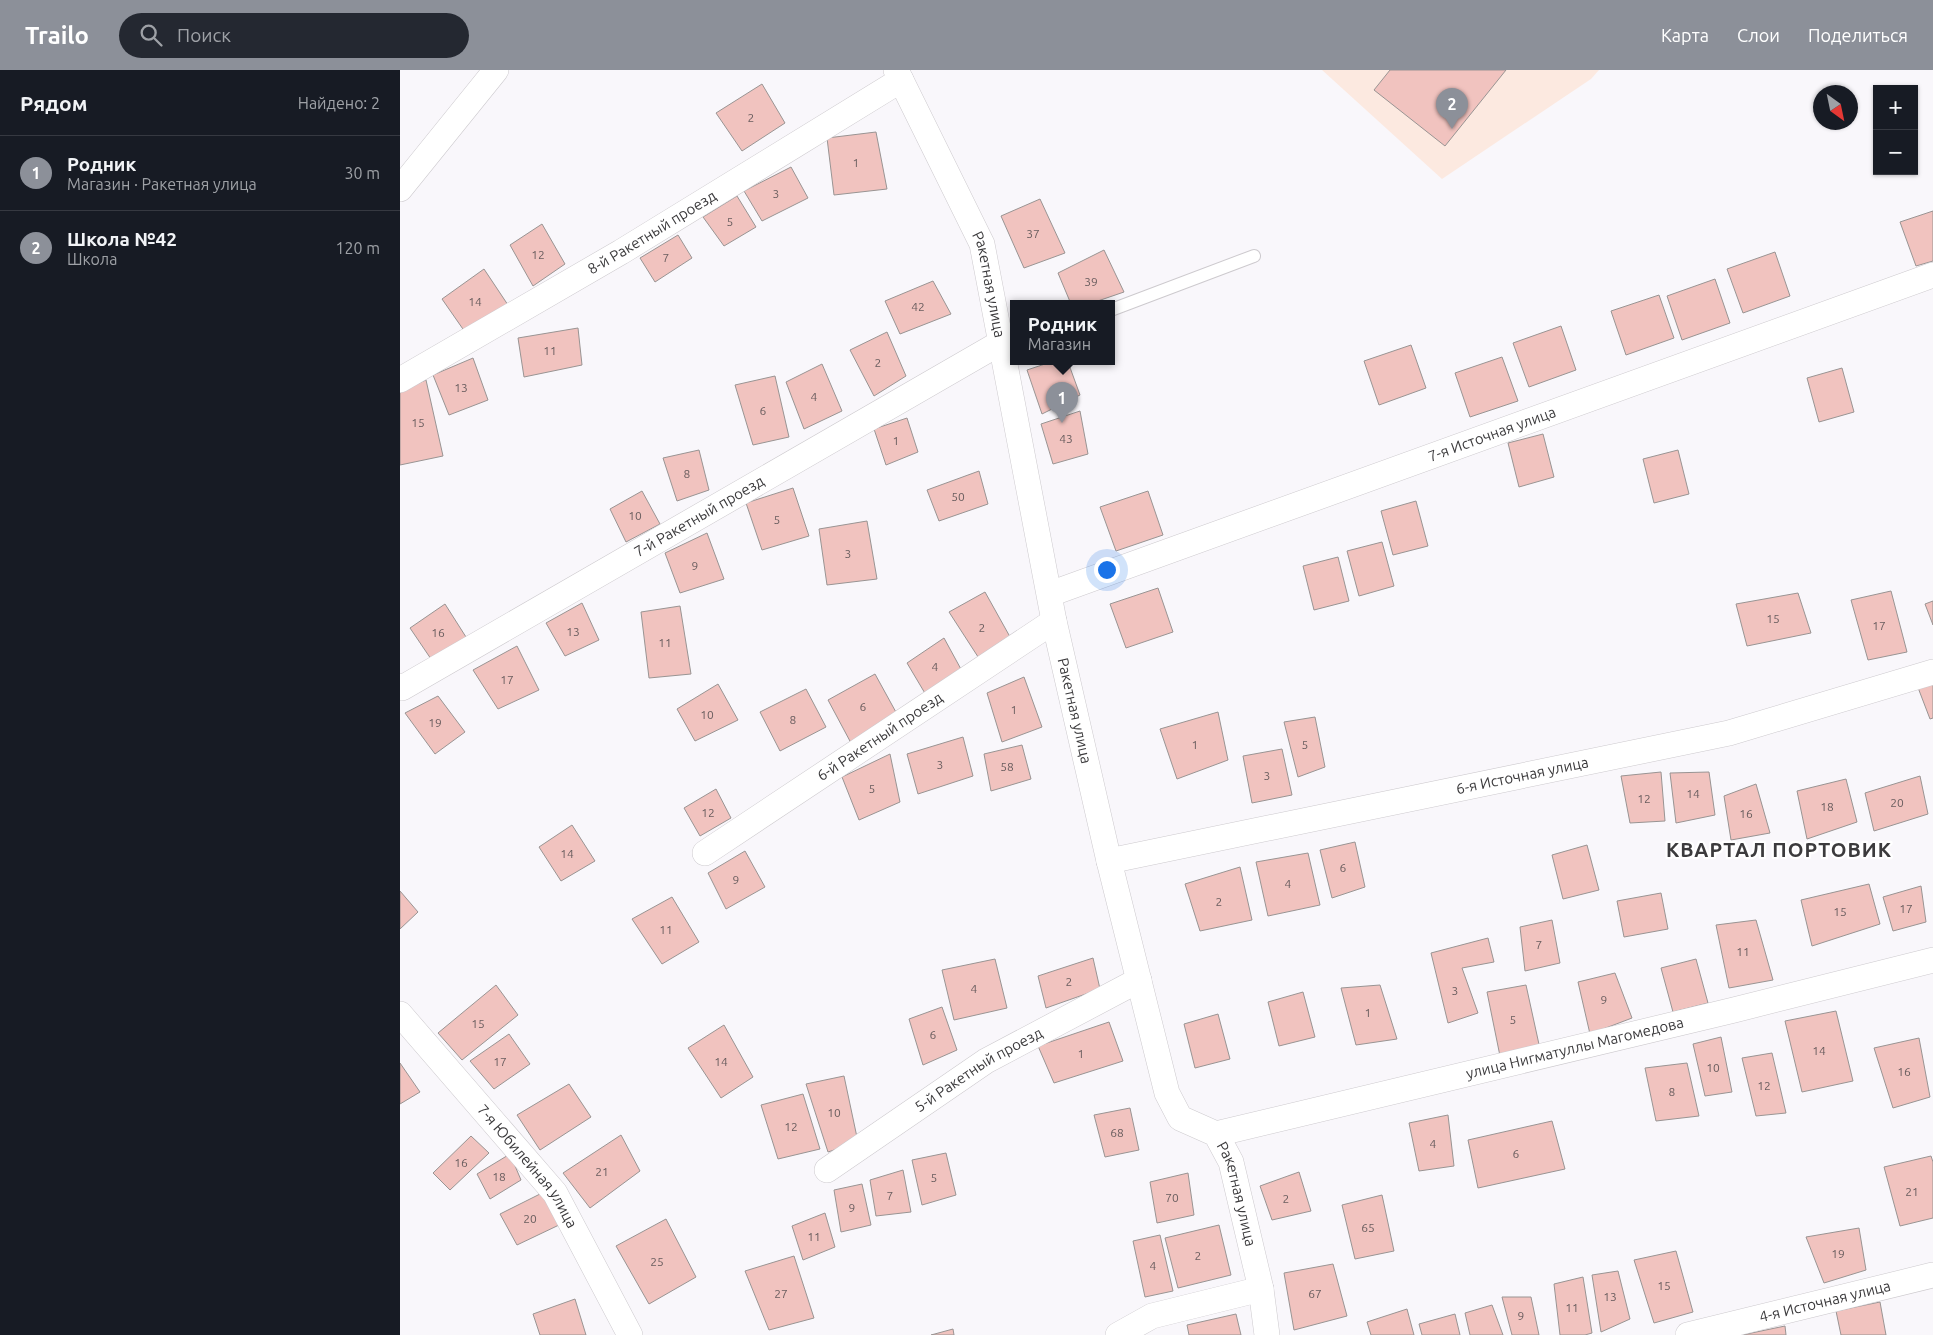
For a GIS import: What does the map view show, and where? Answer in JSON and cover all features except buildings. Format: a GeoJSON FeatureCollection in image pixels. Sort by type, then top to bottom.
{"type":"FeatureCollection","features":[{"type":"Feature","properties":{"kind":"street"},"geometry":{"type":"LineString","coordinates":[[400,190],[487,73]]}},
{"type":"Feature","properties":{"kind":"street","name":"Ракетная улица"},"geometry":{"type":"LineString","coordinates":[[899,75],[982,244],[1010,359]]}},
{"type":"Feature","properties":{"kind":"street","name":"8-й Ракетный проезд"},"geometry":{"type":"LineString","coordinates":[[400,380],[621,252],[899,75]]}},
{"type":"Feature","properties":{"kind":"street","name":"7-я Источная улица"},"geometry":{"type":"LineString","coordinates":[[1050,594],[1933,275]]}},
{"type":"Feature","properties":{"kind":"street","name":"7-й Ракетный проезд"},"geometry":{"type":"LineString","coordinates":[[400,686],[402,688],[1007,341]]}},
{"type":"Feature","properties":{"kind":"street","name":"Ракетная улица"},"geometry":{"type":"LineString","coordinates":[[1011,365],[1054,620],[1109,861],[1167,1093],[1180,1118],[1216,1134],[1231,1162],[1261,1289],[1268,1335]]}},
{"type":"Feature","properties":{"kind":"street","name":"6-й Ракетный проезд"},"geometry":{"type":"LineString","coordinates":[[705,853],[1054,620]]}},
{"type":"Feature","properties":{"kind":"street","name":"6-я Источная улица"},"geometry":{"type":"LineString","coordinates":[[1109,861],[1729,733],[1933,672]]}},
{"type":"Feature","properties":{"kind":"street","name":"улица Нигматуллы Магомедова"},"geometry":{"type":"LineString","coordinates":[[1216,1134],[1734,1010],[1933,960]]}},
{"type":"Feature","properties":{"kind":"street","name":"5-й Ракетный проезд"},"geometry":{"type":"LineString","coordinates":[[827,1170],[986,1061],[1139,980]]}},
{"type":"Feature","properties":{"kind":"street","name":"7-я Юбилейная улица"},"geometry":{"type":"LineString","coordinates":[[400,1014],[554,1193],[630,1335]]}},
{"type":"Feature","properties":{"kind":"street","name":"4-я Источная улица"},"geometry":{"type":"LineString","coordinates":[[1688,1335],[1933,1275]]}},
{"type":"Feature","properties":{"kind":"street"},"geometry":{"type":"LineString","coordinates":[[1118,1335],[1152,1316],[1261,1289]]}},
{"type":"Feature","properties":{"kind":"lane"},"geometry":{"type":"LineString","coordinates":[[1115,308],[1254,256]]}},
{"type":"Feature","properties":{"kind":"shaded area"},"geometry":{"type":"Polygon","coordinates":[[[1322,70],[1599,70],[1591,79],[1442,179],[1322,70]]]}},
{"type":"Feature","properties":{"kind":"place","name":"Школа №42"},"geometry":{"type":"Point","coordinates":[1452,129]}},
{"type":"Feature","properties":{"kind":"place","name":"Родник"},"geometry":{"type":"Point","coordinates":[1062,423]}},
{"type":"Feature","properties":{"kind":"district","name":"КВАРТАЛ ПОРТОВИК"},"geometry":{"type":"Point","coordinates":[1779,850]}}]}
